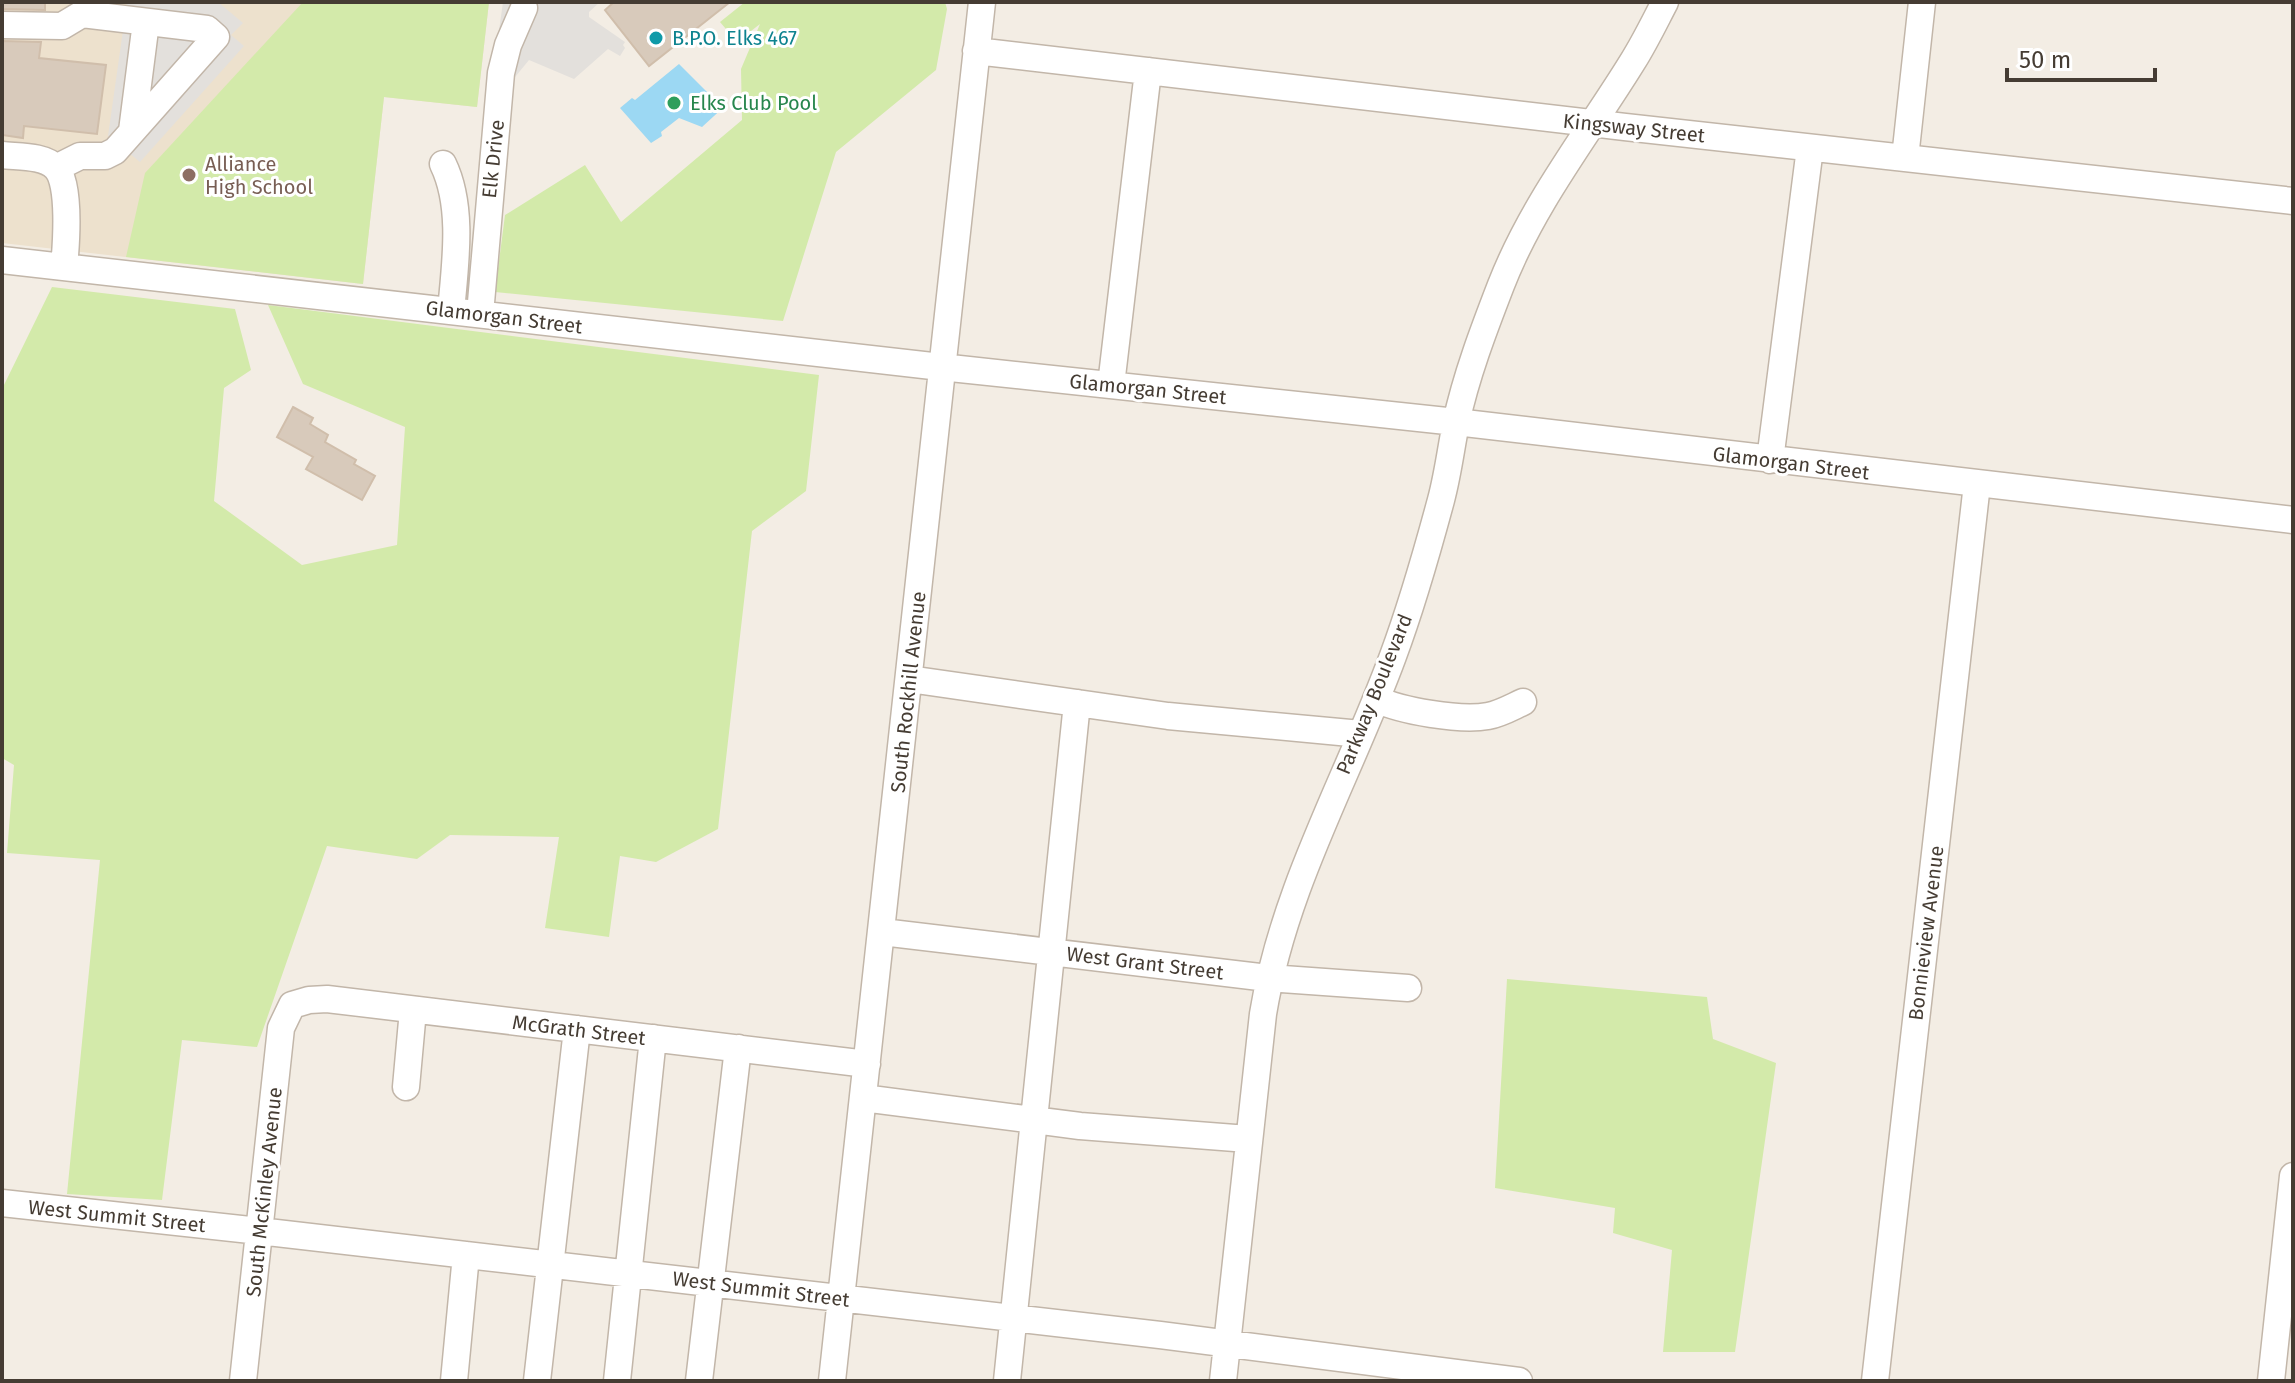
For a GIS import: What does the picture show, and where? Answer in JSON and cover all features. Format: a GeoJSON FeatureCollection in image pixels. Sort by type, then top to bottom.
{"type":"FeatureCollection","features":[{"type":"Feature","properties":{"kind":"street","name":"South Rockhill Avenue"},"geometry":{"type":"LineString","coordinates":[[832,1381],[982,2]]}},
{"type":"Feature","properties":{"kind":"street","name":"Parkway Boulevard"},"geometry":{"type":"LineString","coordinates":[[1223,1381],[1268,978],[1288,910],[1307,856],[1376,699],[1407,616],[1442,498],[1456,422],[1473,362],[1502,282],[1532,219],[1634,60],[1665,2]]}},
{"type":"Feature","properties":{"kind":"street"},"geometry":{"type":"LineString","coordinates":[[1905,158],[1922,2]]}},
{"type":"Feature","properties":{"kind":"street"},"geometry":{"type":"LineString","coordinates":[[2,25],[62,26],[83,8],[146,22],[207,29],[216,37],[115,151],[105,156],[80,156],[56,168]]}},
{"type":"Feature","properties":{"kind":"street","name":"Elk Drive"},"geometry":{"type":"LineString","coordinates":[[480,314],[501,73],[508,45],[524,8]]}},
{"type":"Feature","properties":{"kind":"street"},"geometry":{"type":"LineString","coordinates":[[132,131],[146,22]]}},
{"type":"Feature","properties":{"kind":"street","name":"Kingsway Street"},"geometry":{"type":"LineString","coordinates":[[976,51],[2293,201]]}},
{"type":"Feature","properties":{"kind":"street"},"geometry":{"type":"LineString","coordinates":[[1111,385],[1148,71]]}},
{"type":"Feature","properties":{"kind":"street"},"geometry":{"type":"LineString","coordinates":[[1770,460],[1810,148]]}},
{"type":"Feature","properties":{"kind":"street"},"geometry":{"type":"LineString","coordinates":[[2,155],[38,159],[56,168],[65,202],[67,235],[64,267]]}},
{"type":"Feature","properties":{"kind":"street"},"geometry":{"type":"LineString","coordinates":[[443,164],[454,195],[451,311]]}},
{"type":"Feature","properties":{"kind":"street","name":"Glamorgan Street"},"geometry":{"type":"LineString","coordinates":[[2,260],[1456,422],[2293,520]]}},
{"type":"Feature","properties":{"kind":"street","name":"Bonnieview Avenue"},"geometry":{"type":"LineString","coordinates":[[1875,1381],[1977,484]]}},
{"type":"Feature","properties":{"kind":"street"},"geometry":{"type":"LineString","coordinates":[[909,679],[1168,716],[1361,734]]}},
{"type":"Feature","properties":{"kind":"street"},"geometry":{"type":"LineString","coordinates":[[1376,699],[1394,707],[1478,716],[1488,716],[1523,702]]}},
{"type":"Feature","properties":{"kind":"street"},"geometry":{"type":"LineString","coordinates":[[1007,1381],[1077,703]]}},
{"type":"Feature","properties":{"kind":"street","name":"West Grant Street"},"geometry":{"type":"LineString","coordinates":[[882,932],[1268,978],[1408,988]]}},
{"type":"Feature","properties":{"kind":"street","name":"McGrath Street"},"geometry":{"type":"LineString","coordinates":[[292,1005],[327,999],[867,1064]]}},
{"type":"Feature","properties":{"kind":"street","name":"South McKinley Avenue"},"geometry":{"type":"LineString","coordinates":[[243,1381],[281,1028],[292,1005]]}},
{"type":"Feature","properties":{"kind":"street"},"geometry":{"type":"LineString","coordinates":[[406,1087],[413,1010]]}},
{"type":"Feature","properties":{"kind":"street"},"geometry":{"type":"LineString","coordinates":[[537,1381],[577,1029]]}},
{"type":"Feature","properties":{"kind":"street"},"geometry":{"type":"LineString","coordinates":[[617,1381],[653,1038]]}},
{"type":"Feature","properties":{"kind":"street"},"geometry":{"type":"LineString","coordinates":[[699,1381],[738,1048]]}},
{"type":"Feature","properties":{"kind":"street"},"geometry":{"type":"LineString","coordinates":[[863,1098],[1080,1126],[1248,1139]]}},
{"type":"Feature","properties":{"kind":"street"},"geometry":{"type":"LineString","coordinates":[[2271,1381],[2293,1176]]}},
{"type":"Feature","properties":{"kind":"street","name":"West Summit Street"},"geometry":{"type":"LineString","coordinates":[[2,1203],[1013,1318],[1519,1381]]}},
{"type":"Feature","properties":{"kind":"street"},"geometry":{"type":"LineString","coordinates":[[454,1381],[466,1255]]}},
{"type":"Feature","properties":{"kind":"shaded area","name":"Alliance High School"},"geometry":{"type":"Polygon","coordinates":[[[2,2],[489,2],[477,107],[384,97],[363,284],[2,243],[2,2]]]}},
{"type":"Feature","properties":{"kind":"shaded area"},"geometry":{"type":"Polygon","coordinates":[[[127,2],[218,2],[243,23],[231,35],[244,46],[140,162],[108,136],[127,2]]]}},
{"type":"Feature","properties":{"kind":"shaded area"},"geometry":{"type":"Polygon","coordinates":[[[503,2],[600,2],[589,12],[589,17],[625,42],[625,48],[620,56],[608,49],[574,79],[529,60],[511,82],[491,87],[503,2]]]}},
{"type":"Feature","properties":{"kind":"green space"},"geometry":{"type":"Polygon","coordinates":[[[303,2],[489,2],[477,107],[384,97],[363,284],[126,257],[145,173],[303,2]]]}},
{"type":"Feature","properties":{"kind":"green space"},"geometry":{"type":"Polygon","coordinates":[[[745,2],[945,2],[947,9],[936,70],[836,152],[783,321],[495,292],[505,215],[585,165],[621,222],[742,120],[741,69],[760,24],[737,42],[720,22],[745,2]]]}},
{"type":"Feature","properties":{"kind":"green space"},"geometry":{"type":"Polygon","coordinates":[[[52,287],[235,309],[251,370],[224,388],[214,501],[302,565],[397,545],[405,427],[303,384],[268,305],[819,375],[806,491],[752,531],[718,829],[656,862],[620,856],[609,937],[545,928],[559,837],[450,835],[417,859],[327,846],[257,1047],[182,1040],[162,1200],[67,1194],[100,860],[7,853],[14,765],[2,758],[2,389],[52,287]]]}},
{"type":"Feature","properties":{"kind":"green space"},"geometry":{"type":"Polygon","coordinates":[[[1507,979],[1707,997],[1713,1039],[1776,1063],[1735,1352],[1663,1352],[1672,1250],[1613,1233],[1615,1208],[1495,1188],[1507,979]]]}},
{"type":"Feature","properties":{"kind":"water","name":"Elks Club Pool"},"geometry":{"type":"Polygon","coordinates":[[[679,64],[713,98],[726,105],[702,127],[679,118],[651,143],[620,108],[632,98],[635,100],[679,64]]]}},
{"type":"Feature","properties":{"kind":"building"},"geometry":{"type":"Polygon","coordinates":[[[2,2],[45,2],[45,10],[2,9],[2,2]]]}},
{"type":"Feature","properties":{"kind":"building","name":"B.P.O. Elks 467"},"geometry":{"type":"Polygon","coordinates":[[[614,2],[730,2],[649,66],[605,10],[614,2]]]}},
{"type":"Feature","properties":{"kind":"building"},"geometry":{"type":"Polygon","coordinates":[[[2,41],[41,42],[39,58],[106,65],[97,134],[24,126],[23,138],[2,135],[2,41]]]}},
{"type":"Feature","properties":{"kind":"building"},"geometry":{"type":"Polygon","coordinates":[[[293,407],[313,418],[310,424],[328,435],[325,442],[356,460],[354,464],[375,476],[362,500],[306,469],[313,457],[277,437],[293,407]]]}},
{"type":"Feature","properties":{"kind":"place","name":"B.P.O. Elks 467"},"geometry":{"type":"Point","coordinates":[656,38]}},
{"type":"Feature","properties":{"kind":"place","name":"Elks Club Pool"},"geometry":{"type":"Point","coordinates":[674,103]}},
{"type":"Feature","properties":{"kind":"place","name":"Alliance High School"},"geometry":{"type":"Point","coordinates":[189,175]}}]}
